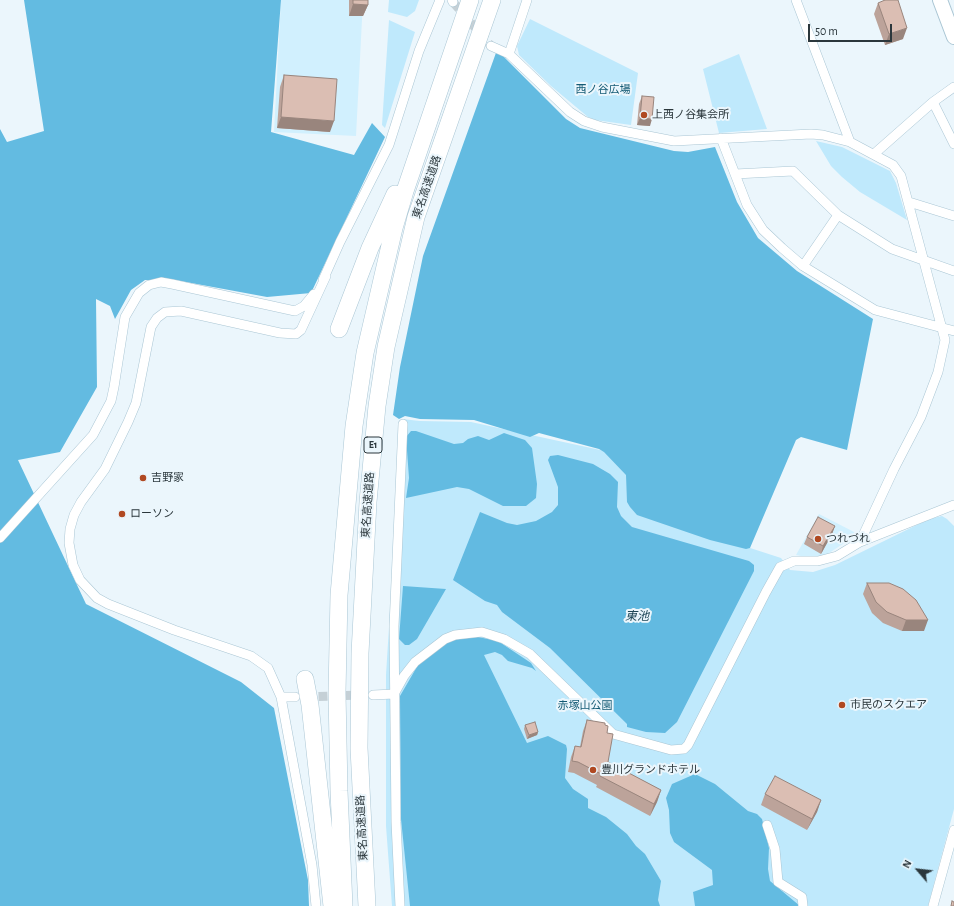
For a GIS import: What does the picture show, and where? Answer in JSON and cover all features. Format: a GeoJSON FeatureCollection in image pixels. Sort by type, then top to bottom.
{"type":"FeatureCollection","features":[{"type":"Feature","properties":{"kind":"highway","name":"東名高速道路"},"geometry":{"type":"LineString","coordinates":[[344,906],[338,791],[337,685],[339,595],[354,426],[365,353],[376,296],[405,190],[470,0]]}},
{"type":"Feature","properties":{"kind":"highway","name":"東名高速道路"},"geometry":{"type":"LineString","coordinates":[[366,906],[359,748],[359,661],[368,502],[377,406],[386,347],[416,217],[492,0]]}},
{"type":"Feature","properties":{"kind":"highway"},"geometry":{"type":"LineString","coordinates":[[484,22],[496,0]]}},
{"type":"Feature","properties":{"kind":"highway"},"geometry":{"type":"LineString","coordinates":[[339,329],[370,248],[429,120]]}},
{"type":"Feature","properties":{"kind":"highway"},"geometry":{"type":"LineString","coordinates":[[305,679],[310,704],[332,906]]}},
{"type":"Feature","properties":{"kind":"main road"},"geometry":{"type":"LineString","coordinates":[[940,0],[954,36]]}},
{"type":"Feature","properties":{"kind":"street"},"geometry":{"type":"LineString","coordinates":[[316,906],[312,865],[280,697],[268,668],[251,656],[174,630],[108,604],[97,598],[80,580],[73,565],[69,543],[70,529],[77,508],[105,469],[136,403],[151,327],[157,318],[165,312],[181,311],[280,333],[296,334],[301,330],[340,242],[389,145],[419,51],[440,0]]}},
{"type":"Feature","properties":{"kind":"street"},"geometry":{"type":"LineString","coordinates":[[509,54],[527,0]]}},
{"type":"Feature","properties":{"kind":"street"},"geometry":{"type":"LineString","coordinates":[[796,0],[850,142]]}},
{"type":"Feature","properties":{"kind":"street"},"geometry":{"type":"LineString","coordinates":[[491,46],[509,54],[570,112],[584,121],[602,128],[674,141],[811,134],[823,135],[850,142],[893,164],[901,176],[909,202],[923,260],[943,327],[945,340],[938,372],[921,417],[894,469],[860,542]]}},
{"type":"Feature","properties":{"kind":"street"},"geometry":{"type":"LineString","coordinates":[[874,154],[933,102],[954,86]]}},
{"type":"Feature","properties":{"kind":"street"},"geometry":{"type":"LineString","coordinates":[[933,102],[954,144]]}},
{"type":"Feature","properties":{"kind":"street"},"geometry":{"type":"LineString","coordinates":[[721,138],[747,204],[763,230],[803,266],[875,310],[954,331]]}},
{"type":"Feature","properties":{"kind":"street"},"geometry":{"type":"LineString","coordinates":[[735,174],[793,171],[838,215],[892,249],[954,271]]}},
{"type":"Feature","properties":{"kind":"street"},"geometry":{"type":"LineString","coordinates":[[909,202],[954,216]]}},
{"type":"Feature","properties":{"kind":"street"},"geometry":{"type":"LineString","coordinates":[[803,266],[838,215]]}},
{"type":"Feature","properties":{"kind":"street"},"geometry":{"type":"LineString","coordinates":[[0,538],[92,435],[102,418],[111,401],[125,317],[139,293],[150,285],[161,282],[295,311],[304,306],[326,276]]}},
{"type":"Feature","properties":{"kind":"street"},"geometry":{"type":"LineString","coordinates":[[400,906],[396,822],[394,694],[396,559],[403,424]]}},
{"type":"Feature","properties":{"kind":"street"},"geometry":{"type":"LineString","coordinates":[[394,694],[404,676],[415,662],[436,645],[455,635],[482,632],[508,641],[530,654],[613,734],[671,750],[684,749],[688,745],[780,567],[794,561],[818,561],[837,556],[860,542],[954,505]]}},
{"type":"Feature","properties":{"kind":"street"},"geometry":{"type":"LineString","coordinates":[[373,695],[394,694]]}},
{"type":"Feature","properties":{"kind":"street"},"geometry":{"type":"LineString","coordinates":[[280,697],[295,697]]}},
{"type":"Feature","properties":{"kind":"street"},"geometry":{"type":"LineString","coordinates":[[767,825],[775,849],[778,882],[802,897],[803,906]]}},
{"type":"Feature","properties":{"kind":"street"},"geometry":{"type":"LineString","coordinates":[[933,906],[954,830]]}},
{"type":"Feature","properties":{"kind":"shaded area"},"geometry":{"type":"Polygon","coordinates":[[[24,0],[281,0],[271,132],[354,155],[372,123],[385,137],[311,293],[267,297],[175,280],[145,280],[131,290],[115,319],[110,306],[96,299],[97,387],[60,452],[18,460],[86,604],[241,682],[274,708],[308,880],[309,906],[0,906],[0,129],[7,142],[44,131],[24,0]]]}},
{"type":"Feature","properties":{"kind":"shaded area"},"geometry":{"type":"Polygon","coordinates":[[[281,0],[363,0],[356,136],[274,132],[281,0]]]}},
{"type":"Feature","properties":{"kind":"shaded area"},"geometry":{"type":"Polygon","coordinates":[[[497,50],[566,119],[580,128],[674,151],[688,152],[715,147],[737,202],[758,238],[797,271],[873,319],[847,450],[801,437],[796,440],[750,548],[746,549],[710,540],[637,515],[627,502],[626,475],[604,452],[599,449],[539,433],[530,437],[474,420],[420,419],[405,416],[399,419],[393,415],[400,367],[423,256],[497,50]]]}},
{"type":"Feature","properties":{"kind":"shaded area"},"geometry":{"type":"Polygon","coordinates":[[[411,431],[416,431],[454,444],[463,443],[468,439],[478,436],[489,440],[504,433],[525,440],[532,448],[537,484],[536,498],[526,506],[503,506],[469,489],[457,487],[406,498],[409,478],[406,437],[411,431]]]}},
{"type":"Feature","properties":{"kind":"shaded area"},"geometry":{"type":"Polygon","coordinates":[[[819,514],[858,534],[823,557],[811,558],[796,555],[819,514]]]}},
{"type":"Feature","properties":{"kind":"shaded area"},"geometry":{"type":"Polygon","coordinates":[[[403,586],[446,589],[417,639],[409,645],[405,645],[399,639],[403,586]]]}},
{"type":"Feature","properties":{"kind":"shaded area"},"geometry":{"type":"Polygon","coordinates":[[[473,636],[498,641],[531,663],[536,671],[532,668],[508,661],[502,655],[495,652],[484,655],[527,743],[548,736],[566,745],[565,778],[573,789],[588,799],[588,808],[606,817],[627,834],[636,846],[645,854],[661,881],[658,900],[660,906],[410,906],[401,819],[400,696],[418,665],[449,641],[473,636]]]}},
{"type":"Feature","properties":{"kind":"shaded area"},"geometry":{"type":"Polygon","coordinates":[[[695,774],[715,784],[748,811],[757,814],[762,819],[769,848],[768,869],[770,881],[800,906],[695,906],[693,892],[713,885],[712,870],[674,842],[670,833],[669,810],[666,798],[672,784],[695,774]]]}},
{"type":"Feature","properties":{"kind":"green space"},"geometry":{"type":"Polygon","coordinates":[[[389,0],[419,0],[415,11],[407,17],[388,12],[389,0]]]}},
{"type":"Feature","properties":{"kind":"green space","name":"西ノ谷広場"},"geometry":{"type":"Polygon","coordinates":[[[530,19],[638,73],[631,125],[595,120],[588,117],[551,86],[519,55],[517,46],[530,19]]]}},
{"type":"Feature","properties":{"kind":"green space"},"geometry":{"type":"Polygon","coordinates":[[[389,20],[415,32],[385,128],[382,125],[389,20]]]}},
{"type":"Feature","properties":{"kind":"green space"},"geometry":{"type":"Polygon","coordinates":[[[739,54],[767,129],[719,133],[703,69],[739,54]]]}},
{"type":"Feature","properties":{"kind":"green space"},"geometry":{"type":"Polygon","coordinates":[[[816,141],[842,147],[890,171],[896,183],[907,220],[860,192],[842,177],[831,166],[816,141]]]}},
{"type":"Feature","properties":{"kind":"green space","name":"赤塚山公園"},"geometry":{"type":"Polygon","coordinates":[[[402,419],[420,421],[471,422],[605,451],[744,546],[781,558],[790,570],[813,572],[835,565],[929,519],[942,516],[947,519],[954,526],[954,809],[928,906],[392,906],[386,826],[386,675],[402,419]]]}},
{"type":"Feature","properties":{"kind":"water","name":"東池"},"geometry":{"type":"Polygon","coordinates":[[[558,455],[593,464],[610,474],[618,482],[617,507],[621,516],[632,527],[749,561],[754,565],[754,571],[677,722],[665,733],[646,732],[627,727],[627,724],[550,648],[502,612],[497,605],[485,601],[453,580],[480,512],[507,523],[517,525],[536,521],[552,512],[558,505],[558,487],[548,460],[550,456],[558,455]]]}},
{"type":"Feature","properties":{"kind":"building"},"geometry":{"type":"Polygon","coordinates":[[[353,0],[368,0],[368,5],[353,4],[353,0]]]}},
{"type":"Feature","properties":{"kind":"building"},"geometry":{"type":"Polygon","coordinates":[[[885,0],[898,0],[907,28],[889,34],[878,3],[885,0]]]}},
{"type":"Feature","properties":{"kind":"building"},"geometry":{"type":"Polygon","coordinates":[[[284,75],[337,79],[334,121],[281,117],[284,75]]]}},
{"type":"Feature","properties":{"kind":"building"},"geometry":{"type":"Polygon","coordinates":[[[642,96],[654,97],[652,119],[640,118],[642,96]]]}},
{"type":"Feature","properties":{"kind":"building"},"geometry":{"type":"Polygon","coordinates":[[[818,517],[835,526],[823,546],[807,537],[818,517]]]}},
{"type":"Feature","properties":{"kind":"building"},"geometry":{"type":"Polygon","coordinates":[[[867,583],[889,583],[903,589],[916,600],[928,620],[906,620],[887,612],[876,602],[867,583]]]}},
{"type":"Feature","properties":{"kind":"building"},"geometry":{"type":"Polygon","coordinates":[[[587,720],[605,723],[605,725],[608,726],[607,733],[613,734],[608,762],[661,790],[654,804],[600,776],[601,774],[578,762],[572,761],[575,746],[581,747],[587,720]]]}},
{"type":"Feature","properties":{"kind":"building"},"geometry":{"type":"Polygon","coordinates":[[[535,722],[538,732],[529,735],[525,725],[535,722]]]}},
{"type":"Feature","properties":{"kind":"building"},"geometry":{"type":"Polygon","coordinates":[[[775,776],[821,800],[812,819],[765,794],[775,776]]]}},
{"type":"Feature","properties":{"kind":"building"},"geometry":{"type":"Polygon","coordinates":[[[952,901],[954,902],[954,906],[951,906],[952,901]]]}},
{"type":"Feature","properties":{"kind":"tunnel"},"geometry":{"type":"LineString","coordinates":[[453,2],[491,46]]}},
{"type":"Feature","properties":{"kind":"tunnel"},"geometry":{"type":"LineString","coordinates":[[305,697],[362,695]]}},
{"type":"Feature","properties":{"kind":"place","name":"上西ノ谷集会所"},"geometry":{"type":"Point","coordinates":[644,115]}},
{"type":"Feature","properties":{"kind":"place","name":"吉野家"},"geometry":{"type":"Point","coordinates":[143,478]}},
{"type":"Feature","properties":{"kind":"place","name":"ローソン"},"geometry":{"type":"Point","coordinates":[122,514]}},
{"type":"Feature","properties":{"kind":"place","name":"つれづれ"},"geometry":{"type":"Point","coordinates":[818,539]}},
{"type":"Feature","properties":{"kind":"place","name":"市民のスクエア"},"geometry":{"type":"Point","coordinates":[842,705]}},
{"type":"Feature","properties":{"kind":"place","name":"豊川グランドホテル"},"geometry":{"type":"Point","coordinates":[593,770]}}]}
